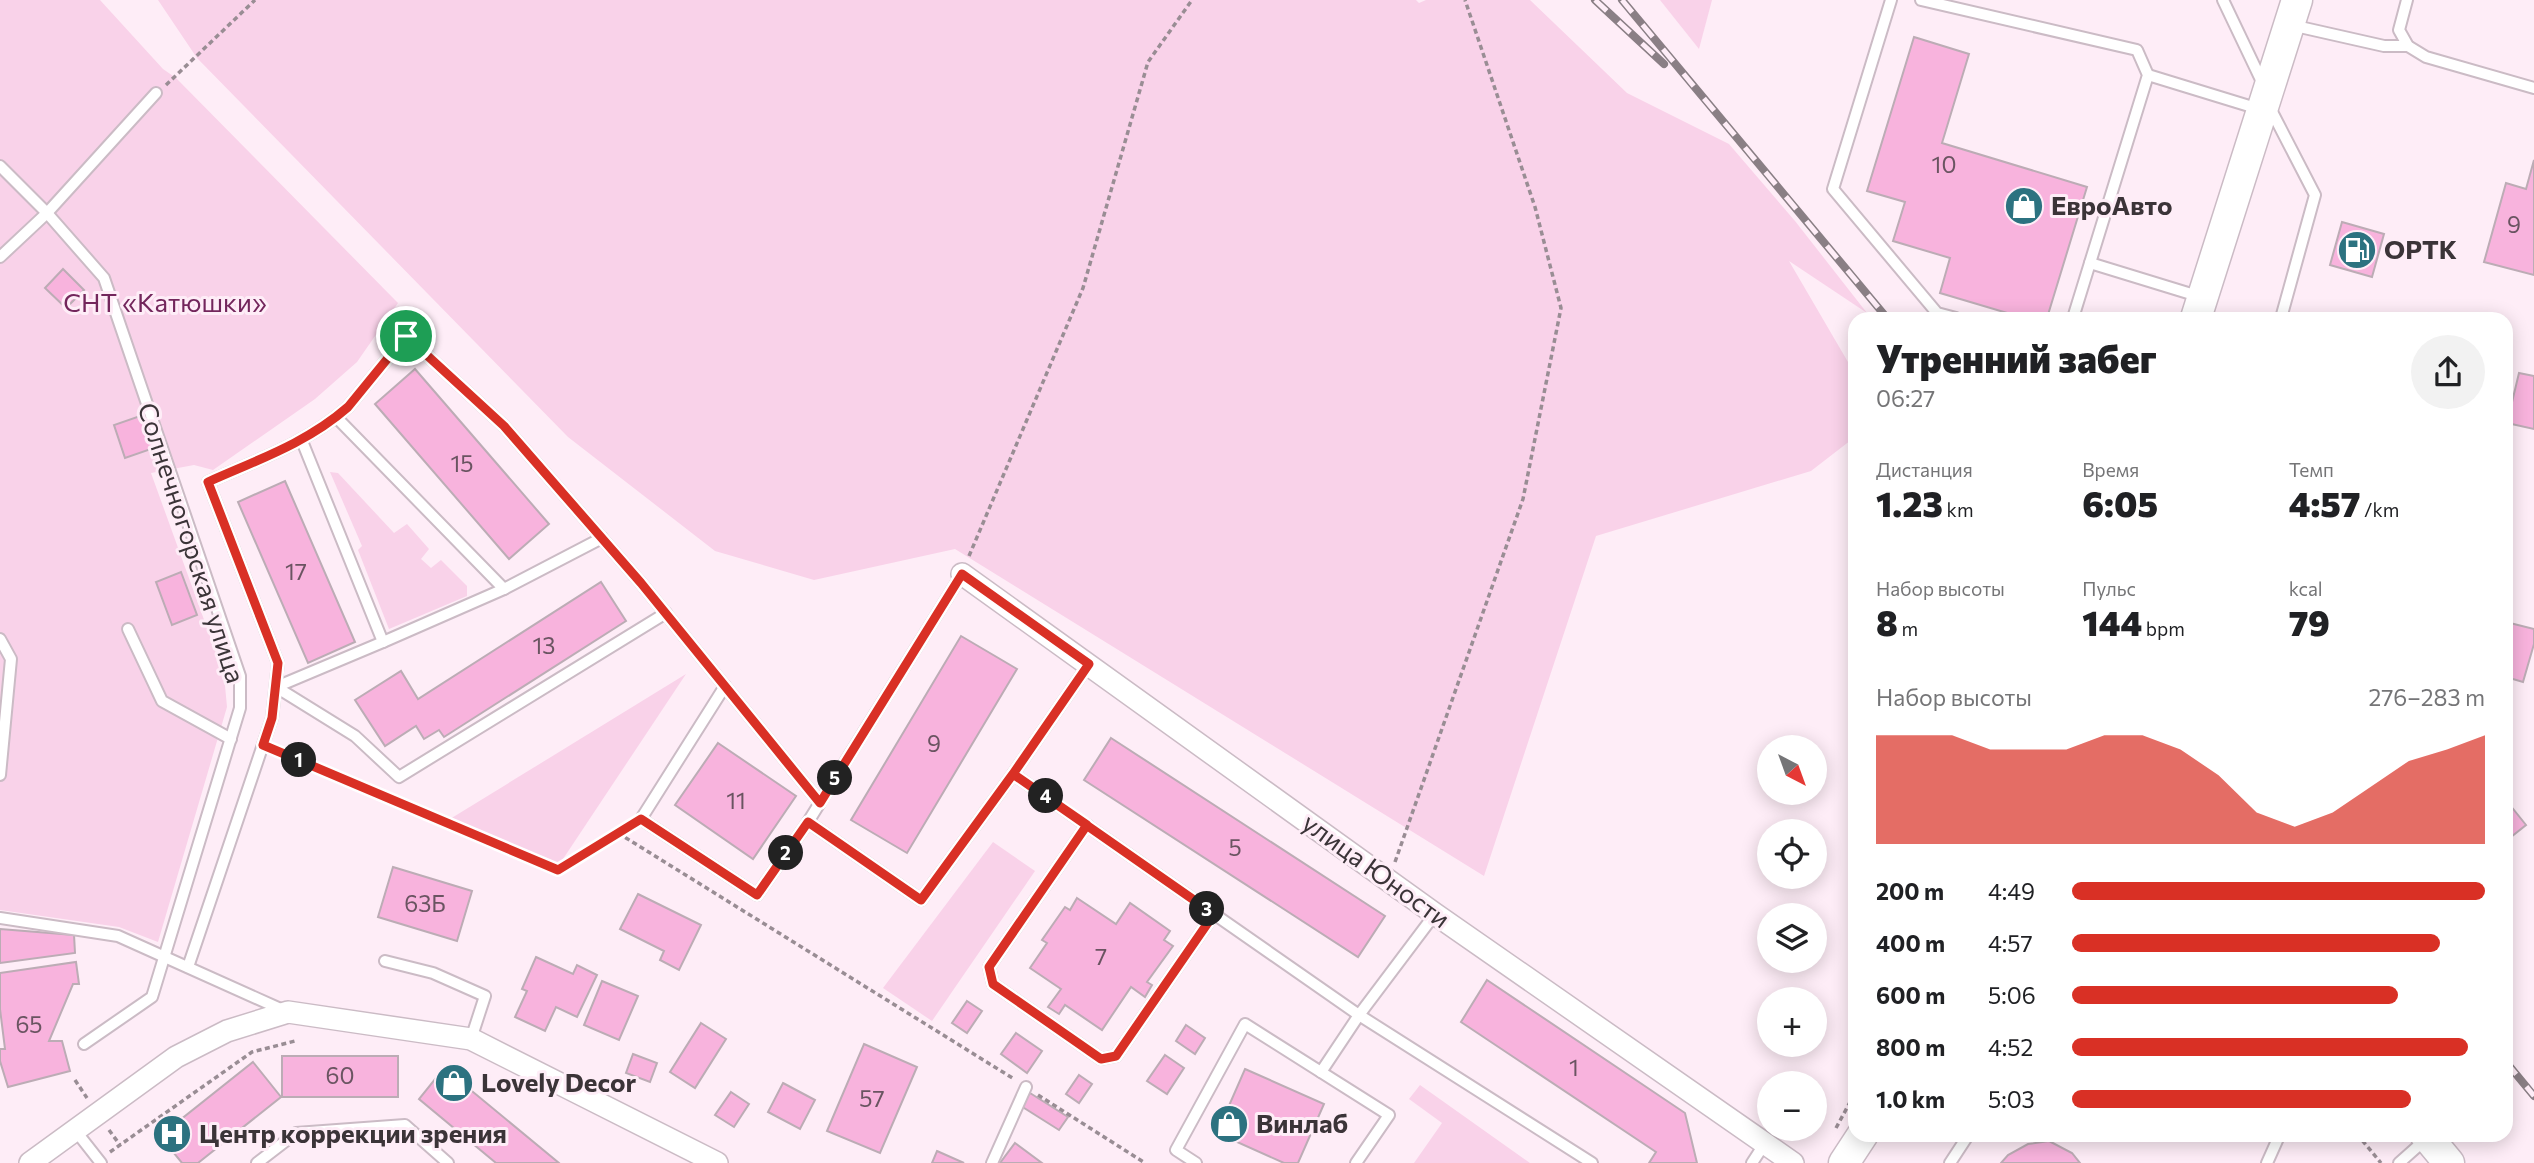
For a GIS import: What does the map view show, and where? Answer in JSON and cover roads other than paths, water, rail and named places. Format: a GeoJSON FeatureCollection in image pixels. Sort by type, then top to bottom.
{"type":"FeatureCollection","features":[{"type":"Feature","properties":{"kind":"main road"},"geometry":{"type":"LineString","coordinates":[[2199,308],[2293,12]]}},
{"type":"Feature","properties":{"kind":"main road"},"geometry":{"type":"LineString","coordinates":[[2431,1142],[2449,1163]]}},
{"type":"Feature","properties":{"kind":"street","name":"улица Юности"},"geometry":{"type":"LineString","coordinates":[[962,574],[1388,881],[1793,1163]]}},
{"type":"Feature","properties":{"kind":"street"},"geometry":{"type":"LineString","coordinates":[[30,1163],[176,1057],[228,1031],[288,1012],[471,1039],[716,1163]]}},
{"type":"Feature","properties":{"kind":"lane"},"geometry":{"type":"LineString","coordinates":[[1891,0],[1833,189],[1936,312]]}},
{"type":"Feature","properties":{"kind":"lane"},"geometry":{"type":"LineString","coordinates":[[1921,0],[2137,50],[2148,75],[2075,312]]}},
{"type":"Feature","properties":{"kind":"lane"},"geometry":{"type":"LineString","coordinates":[[2223,0],[2266,102],[2315,195],[2283,312]]}},
{"type":"Feature","properties":{"kind":"lane"},"geometry":{"type":"LineString","coordinates":[[2407,0],[2399,30],[2408,46],[2426,57],[2534,88]]}},
{"type":"Feature","properties":{"kind":"lane"},"geometry":{"type":"LineString","coordinates":[[2293,12],[2384,46],[2408,46]]}},
{"type":"Feature","properties":{"kind":"lane"},"geometry":{"type":"LineString","coordinates":[[2148,75],[2266,102]]}},
{"type":"Feature","properties":{"kind":"lane"},"geometry":{"type":"LineString","coordinates":[[0,257],[47,213],[156,93]]}},
{"type":"Feature","properties":{"kind":"lane","name":"Солнечногорская улица"},"geometry":{"type":"LineString","coordinates":[[0,166],[47,213],[104,278],[240,676],[240,708],[152,997],[84,1044]]}},
{"type":"Feature","properties":{"kind":"lane"},"geometry":{"type":"LineString","coordinates":[[2090,263],[2199,308]]}},
{"type":"Feature","properties":{"kind":"lane"},"geometry":{"type":"LineString","coordinates":[[188,967],[272,718],[278,663],[208,482],[302,441],[336,417],[348,407],[406,336],[504,426],[666,613],[820,803]]}},
{"type":"Feature","properties":{"kind":"lane"},"geometry":{"type":"LineString","coordinates":[[336,417],[504,589]]}},
{"type":"Feature","properties":{"kind":"lane"},"geometry":{"type":"LineString","coordinates":[[302,441],[383,642]]}},
{"type":"Feature","properties":{"kind":"lane"},"geometry":{"type":"LineString","coordinates":[[276,687],[504,589],[602,538]]}},
{"type":"Feature","properties":{"kind":"lane"},"geometry":{"type":"LineString","coordinates":[[725,686],[641,819],[757,895],[808,822],[962,574]]}},
{"type":"Feature","properties":{"kind":"lane"},"geometry":{"type":"LineString","coordinates":[[276,687],[355,736],[399,776],[666,613]]}},
{"type":"Feature","properties":{"kind":"lane"},"geometry":{"type":"LineString","coordinates":[[128,629],[162,701],[231,739]]}},
{"type":"Feature","properties":{"kind":"lane"},"geometry":{"type":"LineString","coordinates":[[0,639],[11,659],[0,775]]}},
{"type":"Feature","properties":{"kind":"lane"},"geometry":{"type":"LineString","coordinates":[[808,822],[921,900],[1089,664]]}},
{"type":"Feature","properties":{"kind":"lane"},"geometry":{"type":"LineString","coordinates":[[1013,774],[1359,1015],[1592,1163]]}},
{"type":"Feature","properties":{"kind":"lane"},"geometry":{"type":"LineString","coordinates":[[1087,825],[989,967],[993,984],[1003,992],[1101,1059],[1116,1056],[1214,914]]}},
{"type":"Feature","properties":{"kind":"lane"},"geometry":{"type":"LineString","coordinates":[[1321,1072],[1359,1015],[1435,914]]}},
{"type":"Feature","properties":{"kind":"lane"},"geometry":{"type":"LineString","coordinates":[[0,918],[118,936],[288,1012]]}},
{"type":"Feature","properties":{"kind":"lane"},"geometry":{"type":"LineString","coordinates":[[385,961],[433,973],[485,996],[471,1039]]}},
{"type":"Feature","properties":{"kind":"lane"},"geometry":{"type":"LineString","coordinates":[[1196,1163],[1176,1150],[1245,1024],[1389,1115],[1356,1163]]}},
{"type":"Feature","properties":{"kind":"lane"},"geometry":{"type":"LineString","coordinates":[[992,1163],[1026,1087]]}},
{"type":"Feature","properties":{"kind":"lane"},"geometry":{"type":"LineString","coordinates":[[257,1163],[296,1133],[405,1125],[448,1163]]}},
{"type":"Feature","properties":{"kind":"lane"},"geometry":{"type":"LineString","coordinates":[[75,1130],[100,1162]]}},
{"type":"Feature","properties":{"kind":"lane"},"geometry":{"type":"LineString","coordinates":[[1950,1163],[1964,1142]]}},
{"type":"Feature","properties":{"kind":"lane"},"geometry":{"type":"LineString","coordinates":[[2267,1163],[2276,1142]]}},
{"type":"Feature","properties":{"kind":"lane"},"geometry":{"type":"LineString","coordinates":[[2399,1163],[2420,1142]]}},
{"type":"Feature","properties":{"kind":"lane"},"geometry":{"type":"LineString","coordinates":[[1752,1163],[1765,1143]]}},
{"type":"Feature","properties":{"kind":"railway"},"geometry":{"type":"LineString","coordinates":[[1595,0],[1664,64]]}},
{"type":"Feature","properties":{"kind":"railway"},"geometry":{"type":"LineString","coordinates":[[1622,0],[1882,312]]}},
{"type":"Feature","properties":{"kind":"railway"},"geometry":{"type":"LineString","coordinates":[[2513,1070],[2534,1096]]}},
{"type":"Feature","properties":{"kind":"place","name":"ЕвроАвто"},"geometry":{"type":"Point","coordinates":[2024,206]}},
{"type":"Feature","properties":{"kind":"place","name":"ОРТК"},"geometry":{"type":"Point","coordinates":[2357,250]}},
{"type":"Feature","properties":{"kind":"place","name":"Lovely Decor"},"geometry":{"type":"Point","coordinates":[454,1083]}},
{"type":"Feature","properties":{"kind":"place","name":"Винлаб"},"geometry":{"type":"Point","coordinates":[1229,1124]}},
{"type":"Feature","properties":{"kind":"place","name":"Центр коррекции зрения"},"geometry":{"type":"Point","coordinates":[172,1134]}},
{"type":"Feature","properties":{"kind":"park label","name":"СНТ «Катюшки»"},"geometry":{"type":"Point","coordinates":[165,303]}}]}
